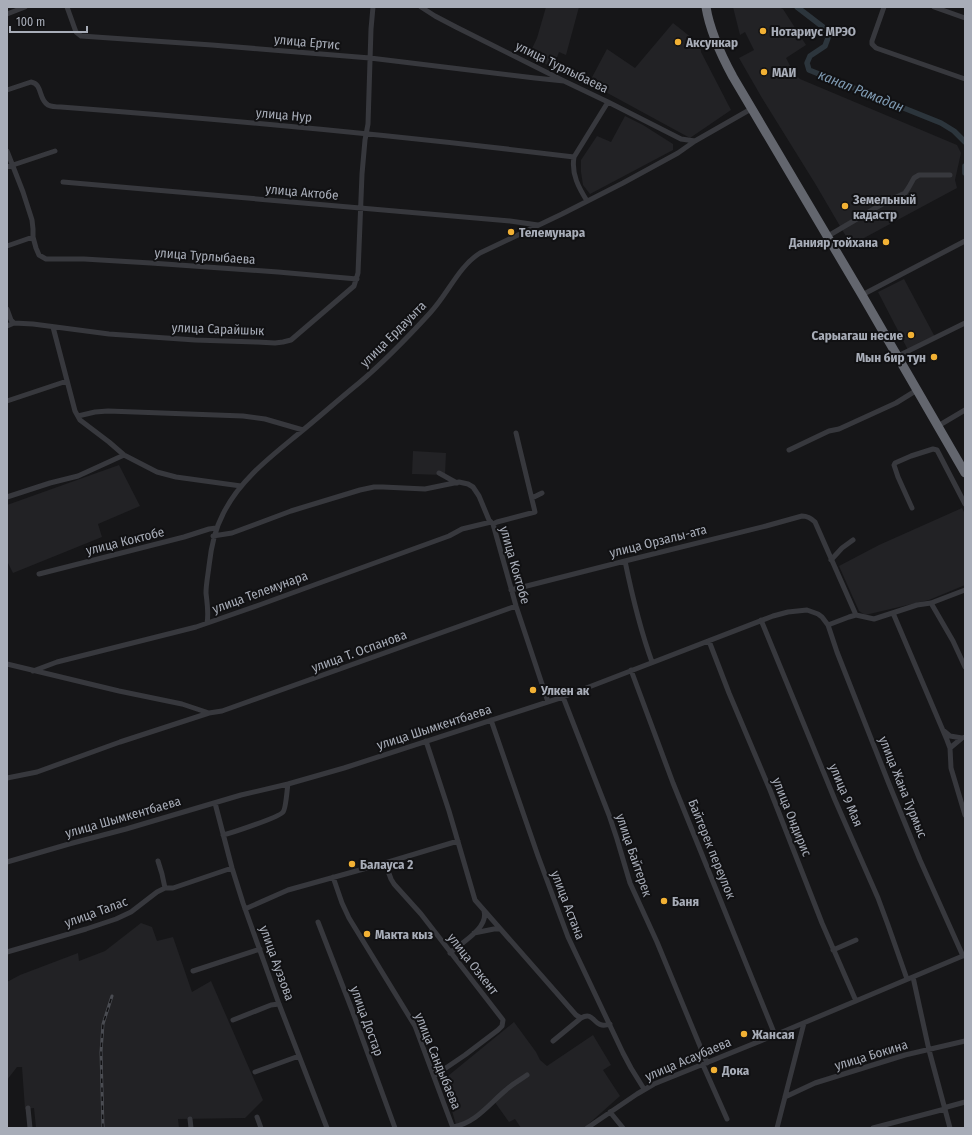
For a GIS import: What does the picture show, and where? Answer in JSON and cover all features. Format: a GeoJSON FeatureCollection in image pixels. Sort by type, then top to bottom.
{"type":"FeatureCollection","features":[{"type":"Feature","properties":{"kind":"highway"},"geometry":{"type":"LineString","coordinates":[[706,7],[712,32],[718,48],[733,77],[829,238],[965,473]]}},
{"type":"Feature","properties":{"kind":"street"},"geometry":{"type":"LineString","coordinates":[[7,14],[26,7]]}},
{"type":"Feature","properties":{"kind":"street","name":"улица Ертис"},"geometry":{"type":"LineString","coordinates":[[66,7],[76,32],[81,36],[370,58],[527,78],[564,81]]}},
{"type":"Feature","properties":{"kind":"street"},"geometry":{"type":"LineString","coordinates":[[357,279],[362,174],[365,140],[367,134],[374,7]]}},
{"type":"Feature","properties":{"kind":"street","name":"улица Турлыбаева"},"geometry":{"type":"LineString","coordinates":[[421,7],[456,27],[681,139],[695,141]]}},
{"type":"Feature","properties":{"kind":"street"},"geometry":{"type":"LineString","coordinates":[[884,7],[872,41],[873,46],[965,79]]}},
{"type":"Feature","properties":{"kind":"street"},"geometry":{"type":"LineString","coordinates":[[934,7],[965,18]]}},
{"type":"Feature","properties":{"kind":"street","name":"улица Нур"},"geometry":{"type":"LineString","coordinates":[[7,90],[34,82],[39,88],[41,98],[45,103],[61,108],[175,116],[367,134],[574,157]]}},
{"type":"Feature","properties":{"kind":"street"},"geometry":{"type":"LineString","coordinates":[[587,201],[574,175],[574,157],[608,102]]}},
{"type":"Feature","properties":{"kind":"street","name":"улица Ердауыта"},"geometry":{"type":"LineString","coordinates":[[207,623],[206,592],[213,536],[231,498],[241,486],[276,453],[360,382],[404,340],[432,311],[468,261],[480,252],[539,225],[645,171],[752,109]]}},
{"type":"Feature","properties":{"kind":"street"},"geometry":{"type":"LineString","coordinates":[[7,151],[10,167],[23,192],[32,220],[33,237],[7,246]]}},
{"type":"Feature","properties":{"kind":"street"},"geometry":{"type":"LineString","coordinates":[[10,167],[55,151]]}},
{"type":"Feature","properties":{"kind":"street"},"geometry":{"type":"LineString","coordinates":[[817,245],[884,203],[905,193],[914,178],[919,176],[950,175]]}},
{"type":"Feature","properties":{"kind":"street","name":"улица Актобе"},"geometry":{"type":"LineString","coordinates":[[63,182],[510,221],[539,225]]}},
{"type":"Feature","properties":{"kind":"street","name":"улица Турлыбаева"},"geometry":{"type":"LineString","coordinates":[[33,237],[39,255],[46,259],[206,267],[357,279]]}},
{"type":"Feature","properties":{"kind":"street"},"geometry":{"type":"LineString","coordinates":[[862,295],[965,241]]}},
{"type":"Feature","properties":{"kind":"street","name":"улица Сарайшык"},"geometry":{"type":"LineString","coordinates":[[14,323],[109,334],[195,340],[283,342],[291,340],[354,286],[357,279]]}},
{"type":"Feature","properties":{"kind":"street"},"geometry":{"type":"LineString","coordinates":[[7,309],[11,320],[14,323],[7,326]]}},
{"type":"Feature","properties":{"kind":"street"},"geometry":{"type":"LineString","coordinates":[[898,356],[965,323]]}},
{"type":"Feature","properties":{"kind":"street"},"geometry":{"type":"LineString","coordinates":[[53,327],[75,411],[80,420],[124,455],[157,472],[176,477],[241,486]]}},
{"type":"Feature","properties":{"kind":"street"},"geometry":{"type":"LineString","coordinates":[[7,401],[67,381]]}},
{"type":"Feature","properties":{"kind":"street"},"geometry":{"type":"LineString","coordinates":[[789,450],[829,431],[840,429],[896,403],[917,390]]}},
{"type":"Feature","properties":{"kind":"street"},"geometry":{"type":"LineString","coordinates":[[938,426],[965,410]]}},
{"type":"Feature","properties":{"kind":"street"},"geometry":{"type":"LineString","coordinates":[[78,416],[108,411],[243,416],[265,419],[303,430]]}},
{"type":"Feature","properties":{"kind":"street"},"geometry":{"type":"LineString","coordinates":[[516,434],[532,498],[542,493]]}},
{"type":"Feature","properties":{"kind":"street"},"geometry":{"type":"LineString","coordinates":[[912,508],[894,465],[895,463],[911,456],[933,449],[937,450],[965,504]]}},
{"type":"Feature","properties":{"kind":"street"},"geometry":{"type":"LineString","coordinates":[[7,497],[50,483],[78,476],[124,455]]}},
{"type":"Feature","properties":{"kind":"street","name":"улица Коктобе"},"geometry":{"type":"LineString","coordinates":[[439,473],[457,483],[468,484],[473,487],[492,523],[516,606],[548,702]]}},
{"type":"Feature","properties":{"kind":"street"},"geometry":{"type":"LineString","coordinates":[[213,536],[232,533],[360,490],[374,487],[425,489],[457,483]]}},
{"type":"Feature","properties":{"kind":"street","name":"улица Телемунара"},"geometry":{"type":"LineString","coordinates":[[33,671],[58,662],[196,627],[449,536],[462,529],[535,512],[532,498]]}},
{"type":"Feature","properties":{"kind":"street","name":"улица Орзалы-ата"},"geometry":{"type":"LineString","coordinates":[[511,590],[802,516],[810,518],[815,522],[831,560]]}},
{"type":"Feature","properties":{"kind":"street","name":"улица Коктобе"},"geometry":{"type":"LineString","coordinates":[[39,574],[216,528]]}},
{"type":"Feature","properties":{"kind":"street"},"geometry":{"type":"LineString","coordinates":[[853,540],[842,548],[831,560],[856,615]]}},
{"type":"Feature","properties":{"kind":"street"},"geometry":{"type":"LineString","coordinates":[[625,560],[640,625],[652,662]]}},
{"type":"Feature","properties":{"kind":"street"},"geometry":{"type":"LineString","coordinates":[[828,625],[856,615],[874,619],[898,611],[931,603],[965,590]]}},
{"type":"Feature","properties":{"kind":"street"},"geometry":{"type":"LineString","coordinates":[[931,603],[953,641],[965,667]]}},
{"type":"Feature","properties":{"kind":"street","name":"улица Т. Оспанова"},"geometry":{"type":"LineString","coordinates":[[7,778],[37,772],[120,742],[222,711],[516,606]]}},
{"type":"Feature","properties":{"kind":"street","name":"улица Шымкентбаева"},"geometry":{"type":"LineString","coordinates":[[7,862],[264,789],[288,784],[344,768],[563,697],[761,620],[788,612],[806,610],[813,612],[822,617],[828,625]]}},
{"type":"Feature","properties":{"kind":"street"},"geometry":{"type":"LineString","coordinates":[[893,613],[950,748],[950,765],[965,815]]}},
{"type":"Feature","properties":{"kind":"street","name":"улица 9 Мая"},"geometry":{"type":"LineString","coordinates":[[761,620],[838,807],[878,898],[907,979]]}},
{"type":"Feature","properties":{"kind":"street","name":"улица Жана Турмыс"},"geometry":{"type":"LineString","coordinates":[[828,625],[837,652],[920,860],[964,955]]}},
{"type":"Feature","properties":{"kind":"street","name":"улица Ондирис"},"geometry":{"type":"LineString","coordinates":[[709,641],[833,950],[856,1001]]}},
{"type":"Feature","properties":{"kind":"street"},"geometry":{"type":"LineString","coordinates":[[7,664],[127,693],[182,704],[209,714]]}},
{"type":"Feature","properties":{"kind":"street","name":"Байтерек переулок"},"geometry":{"type":"LineString","coordinates":[[631,670],[673,783],[775,1036]]}},
{"type":"Feature","properties":{"kind":"street","name":"улица Байтерек"},"geometry":{"type":"LineString","coordinates":[[563,697],[611,821],[630,883],[657,942],[727,1119]]}},
{"type":"Feature","properties":{"kind":"street","name":"улица Астана"},"geometry":{"type":"LineString","coordinates":[[492,720],[538,856],[566,930],[631,1068],[644,1089]]}},
{"type":"Feature","properties":{"kind":"street"},"geometry":{"type":"LineString","coordinates":[[943,731],[950,736],[964,737]]}},
{"type":"Feature","properties":{"kind":"street"},"geometry":{"type":"LineString","coordinates":[[950,748],[964,737]]}},
{"type":"Feature","properties":{"kind":"street"},"geometry":{"type":"LineString","coordinates":[[426,741],[475,900],[576,1015],[581,1018]]}},
{"type":"Feature","properties":{"kind":"street"},"geometry":{"type":"LineString","coordinates":[[223,835],[281,814],[284,809],[288,784]]}},
{"type":"Feature","properties":{"kind":"street","name":"улица Ауэзова"},"geometry":{"type":"LineString","coordinates":[[215,803],[232,868],[245,909],[279,1004],[327,1128]]}},
{"type":"Feature","properties":{"kind":"street"},"geometry":{"type":"LineString","coordinates":[[245,909],[288,890],[458,841]]}},
{"type":"Feature","properties":{"kind":"street"},"geometry":{"type":"LineString","coordinates":[[158,861],[165,888]]}},
{"type":"Feature","properties":{"kind":"street","name":"улица Озкент"},"geometry":{"type":"LineString","coordinates":[[385,863],[394,884],[421,914],[503,1020],[502,1026],[498,1030],[434,1076]]}},
{"type":"Feature","properties":{"kind":"street","name":"улица Талас"},"geometry":{"type":"LineString","coordinates":[[7,952],[116,919],[131,912],[157,892],[165,888],[174,888],[232,868]]}},
{"type":"Feature","properties":{"kind":"street","name":"улица Сандыбаева"},"geometry":{"type":"LineString","coordinates":[[333,877],[349,918],[415,1026],[453,1127]]}},
{"type":"Feature","properties":{"kind":"street"},"geometry":{"type":"LineString","coordinates":[[450,953],[474,933],[485,920],[484,910]]}},
{"type":"Feature","properties":{"kind":"street","name":"улица Достар"},"geometry":{"type":"LineString","coordinates":[[318,922],[395,1128]]}},
{"type":"Feature","properties":{"kind":"street"},"geometry":{"type":"LineString","coordinates":[[474,933],[500,929]]}},
{"type":"Feature","properties":{"kind":"street"},"geometry":{"type":"LineString","coordinates":[[833,950],[856,940]]}},
{"type":"Feature","properties":{"kind":"street"},"geometry":{"type":"LineString","coordinates":[[193,971],[260,949]]}},
{"type":"Feature","properties":{"kind":"street","name":"улица Асаубаева"},"geometry":{"type":"LineString","coordinates":[[587,1128],[644,1089],[654,1084],[775,1036],[964,955]]}},
{"type":"Feature","properties":{"kind":"street"},"geometry":{"type":"LineString","coordinates":[[913,977],[929,1050],[950,1128]]}},
{"type":"Feature","properties":{"kind":"street"},"geometry":{"type":"LineString","coordinates":[[233,1020],[271,1005],[279,1004]]}},
{"type":"Feature","properties":{"kind":"street"},"geometry":{"type":"LineString","coordinates":[[553,1040],[581,1018],[588,1016],[591,1016],[601,1026],[610,1024]]}},
{"type":"Feature","properties":{"kind":"street"},"geometry":{"type":"LineString","coordinates":[[778,1128],[804,1023]]}},
{"type":"Feature","properties":{"kind":"street","name":"улица Бокина"},"geometry":{"type":"LineString","coordinates":[[785,1097],[815,1083],[905,1055],[965,1041]]}},
{"type":"Feature","properties":{"kind":"street"},"geometry":{"type":"LineString","coordinates":[[255,1072],[299,1056]]}},
{"type":"Feature","properties":{"kind":"street"},"geometry":{"type":"LineString","coordinates":[[453,1127],[478,1116],[508,1088],[527,1075]]}},
{"type":"Feature","properties":{"kind":"street"},"geometry":{"type":"LineString","coordinates":[[873,1128],[945,1109],[947,1107],[965,1102]]}},
{"type":"Feature","properties":{"kind":"street"},"geometry":{"type":"LineString","coordinates":[[28,1108],[30,1128]]}},
{"type":"Feature","properties":{"kind":"street"},"geometry":{"type":"LineString","coordinates":[[610,1112],[623,1128]]}},
{"type":"Feature","properties":{"kind":"street"},"geometry":{"type":"LineString","coordinates":[[257,1117],[261,1128]]}},
{"type":"Feature","properties":{"kind":"street"},"geometry":{"type":"LineString","coordinates":[[190,1119],[191,1128]]}},
{"type":"Feature","properties":{"kind":"shaded area"},"geometry":{"type":"Polygon","coordinates":[[[546,7],[579,7],[566,55],[559,52],[553,68],[529,55],[537,38],[546,7]]]}},
{"type":"Feature","properties":{"kind":"shaded area"},"geometry":{"type":"Polygon","coordinates":[[[733,7],[778,7],[783,9],[806,45],[786,58],[794,73],[800,79],[957,145],[961,153],[955,180],[957,188],[851,245],[739,58],[754,50],[745,32],[740,35],[733,7]]]}},
{"type":"Feature","properties":{"kind":"shaded area"},"geometry":{"type":"Polygon","coordinates":[[[673,23],[692,38],[700,41],[701,52],[731,110],[690,138],[589,83],[607,49],[635,68],[673,23]]]}},
{"type":"Feature","properties":{"kind":"shaded area"},"geometry":{"type":"Polygon","coordinates":[[[625,116],[643,125],[673,144],[673,150],[590,194],[583,185],[581,160],[597,136],[611,142],[625,116]]]}},
{"type":"Feature","properties":{"kind":"shaded area","name":"Сарыагаш несие"},"geometry":{"type":"Polygon","coordinates":[[[904,279],[935,337],[908,350],[878,292],[904,279]]]}},
{"type":"Feature","properties":{"kind":"shaded area"},"geometry":{"type":"Polygon","coordinates":[[[413,451],[446,453],[445,475],[412,474],[413,451]]]}},
{"type":"Feature","properties":{"kind":"shaded area"},"geometry":{"type":"Polygon","coordinates":[[[119,465],[140,506],[98,524],[102,537],[13,573],[7,561],[7,505],[119,465]]]}},
{"type":"Feature","properties":{"kind":"shaded area"},"geometry":{"type":"Polygon","coordinates":[[[962,508],[965,514],[965,585],[929,600],[865,615],[859,611],[839,566],[879,545],[962,508]]]}},
{"type":"Feature","properties":{"kind":"shaded area"},"geometry":{"type":"Polygon","coordinates":[[[141,923],[152,927],[157,941],[173,937],[192,992],[211,981],[263,1100],[245,1118],[178,1119],[179,1128],[36,1128],[34,1108],[25,1109],[22,1067],[17,1067],[7,1080],[7,982],[20,975],[78,953],[79,961],[105,951],[141,923]]]}},
{"type":"Feature","properties":{"kind":"shaded area"},"geometry":{"type":"Polygon","coordinates":[[[514,1022],[536,1052],[540,1060],[547,1066],[593,1035],[611,1065],[603,1070],[620,1096],[584,1128],[521,1128],[515,1119],[509,1122],[494,1101],[474,1119],[460,1128],[457,1128],[443,1080],[514,1022]]]}},
{"type":"Feature","properties":{"kind":"waterway","name":"канал Рамадан"},"geometry":{"type":"LineString","coordinates":[[797,7],[823,27],[828,38],[825,46],[810,56],[807,63],[809,70],[941,123],[954,131],[965,142]]}},
{"type":"Feature","properties":{"kind":"waterway","name":"канал Рамадан"},"geometry":{"type":"LineString","coordinates":[[965,166],[965,173]]}},
{"type":"Feature","properties":{"kind":"railway"},"geometry":{"type":"LineString","coordinates":[[103,1128],[101,1052],[103,1024],[112,996]]}},
{"type":"Feature","properties":{"kind":"place","name":"Нотариус МРЭО"},"geometry":{"type":"Point","coordinates":[763,31]}},
{"type":"Feature","properties":{"kind":"place","name":"Аксункар"},"geometry":{"type":"Point","coordinates":[678,42]}},
{"type":"Feature","properties":{"kind":"place","name":"МАИ"},"geometry":{"type":"Point","coordinates":[764,72]}},
{"type":"Feature","properties":{"kind":"place","name":"Земельный кадастр"},"geometry":{"type":"Point","coordinates":[845,206]}},
{"type":"Feature","properties":{"kind":"place","name":"Телемунара"},"geometry":{"type":"Point","coordinates":[511,232]}},
{"type":"Feature","properties":{"kind":"place","name":"Данияр тойхана"},"geometry":{"type":"Point","coordinates":[886,242]}},
{"type":"Feature","properties":{"kind":"place","name":"Сарыагаш несие"},"geometry":{"type":"Point","coordinates":[911,335]}},
{"type":"Feature","properties":{"kind":"place","name":"Мын бир тун"},"geometry":{"type":"Point","coordinates":[934,357]}},
{"type":"Feature","properties":{"kind":"place","name":"Улкен ак"},"geometry":{"type":"Point","coordinates":[533,690]}},
{"type":"Feature","properties":{"kind":"place","name":"Балауса 2"},"geometry":{"type":"Point","coordinates":[352,864]}},
{"type":"Feature","properties":{"kind":"place","name":"Баня"},"geometry":{"type":"Point","coordinates":[664,901]}},
{"type":"Feature","properties":{"kind":"place","name":"Макта кыз"},"geometry":{"type":"Point","coordinates":[367,934]}},
{"type":"Feature","properties":{"kind":"place","name":"Жансая"},"geometry":{"type":"Point","coordinates":[744,1034]}},
{"type":"Feature","properties":{"kind":"place","name":"Дока"},"geometry":{"type":"Point","coordinates":[714,1070]}}]}
